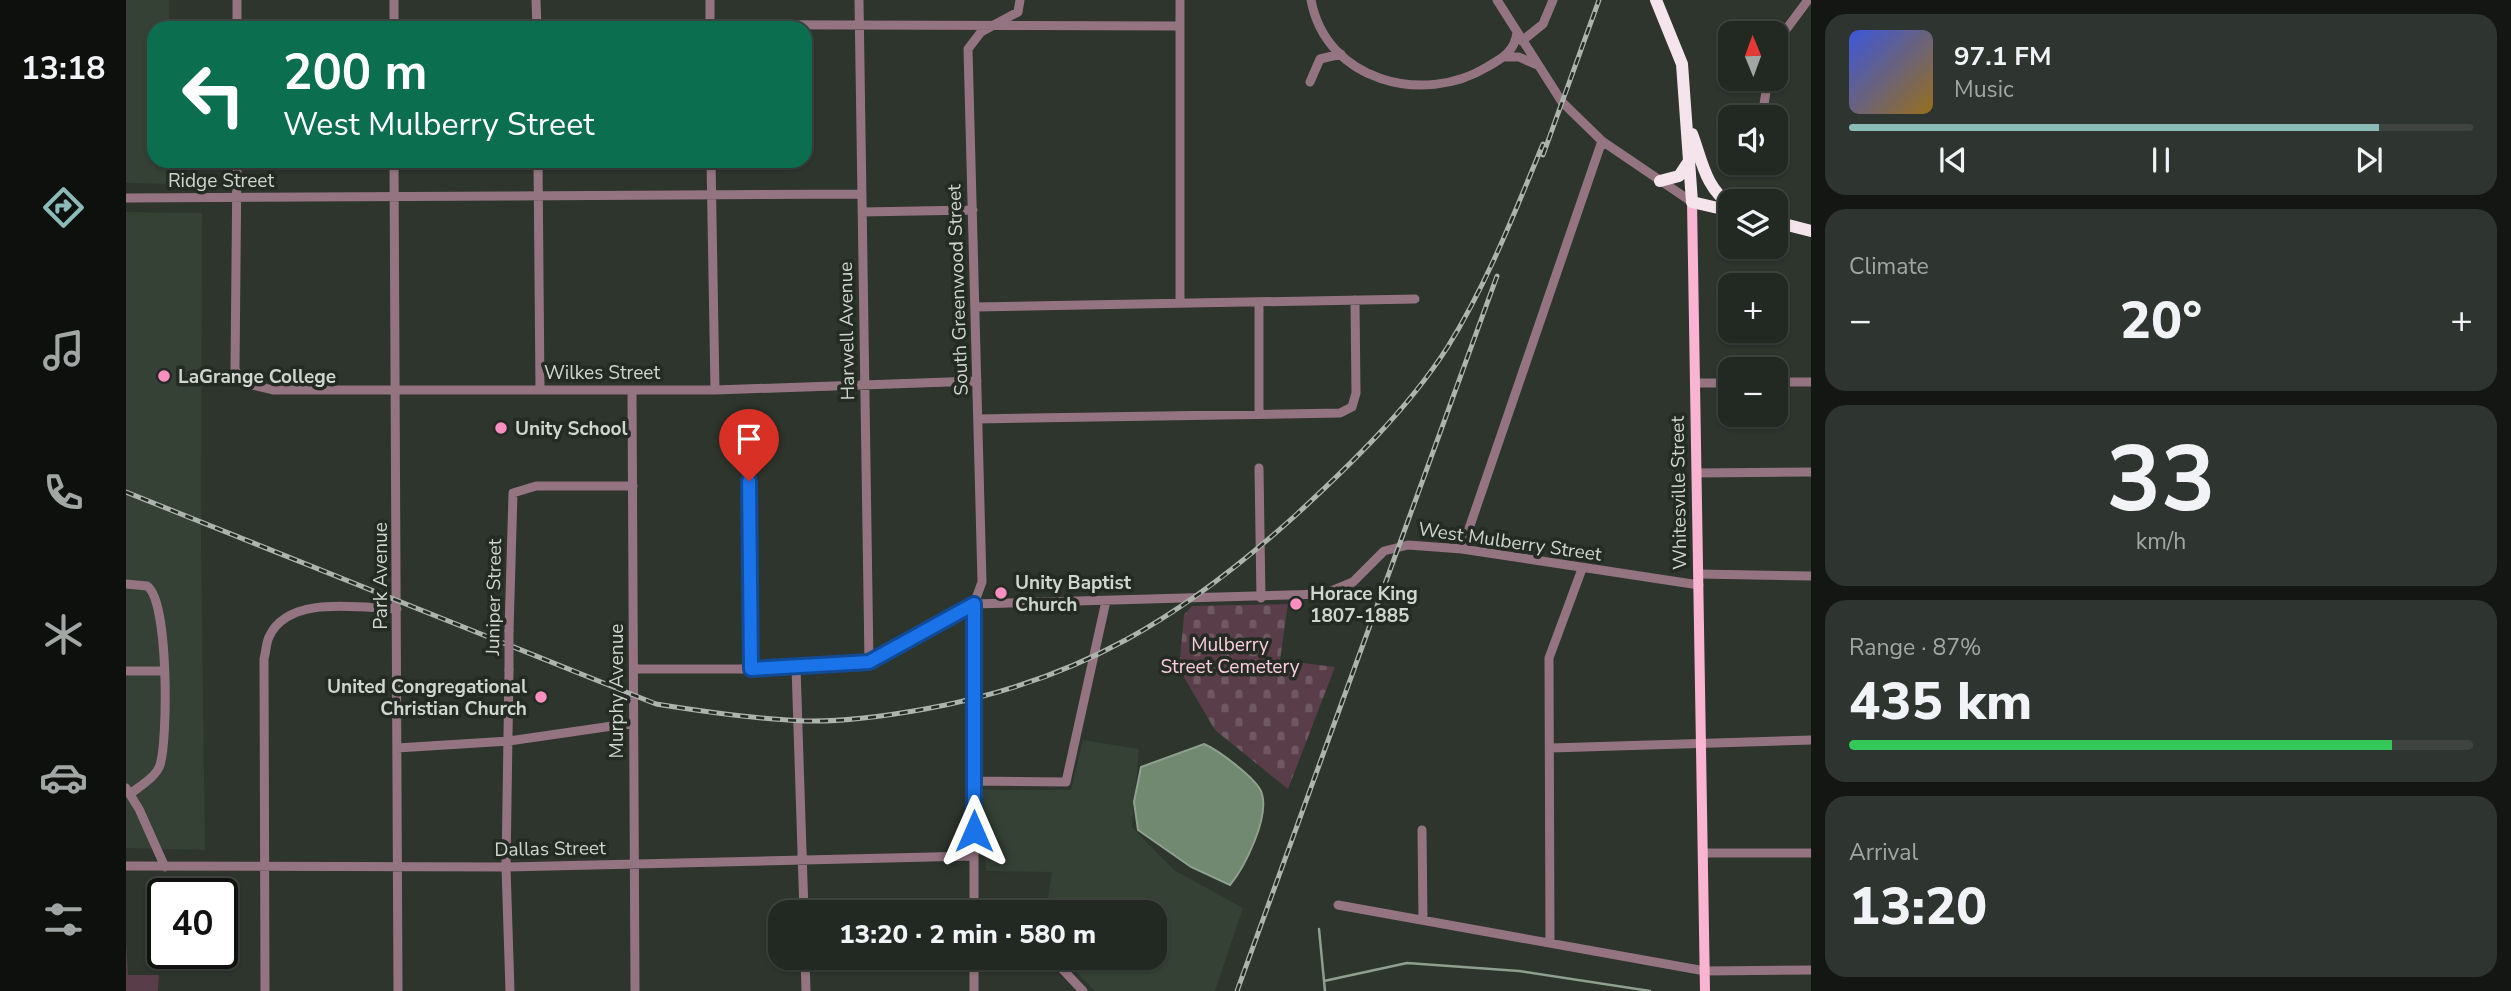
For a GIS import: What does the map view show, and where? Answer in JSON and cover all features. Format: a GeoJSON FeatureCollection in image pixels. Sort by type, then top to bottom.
{"type":"FeatureCollection","features":[{"type":"Feature","properties":{"kind":"highway","name":"Whitesville Street"},"geometry":{"type":"LineString","coordinates":[[1656,0],[1682,64],[1692,202]]}},
{"type":"Feature","properties":{"kind":"highway"},"geometry":{"type":"LineString","coordinates":[[1687,120],[1707,178],[1718,193]]}},
{"type":"Feature","properties":{"kind":"highway"},"geometry":{"type":"LineString","coordinates":[[1660,181],[1679,176],[1689,161]]}},
{"type":"Feature","properties":{"kind":"highway"},"geometry":{"type":"LineString","coordinates":[[1692,202],[1718,208]]}},
{"type":"Feature","properties":{"kind":"highway"},"geometry":{"type":"LineString","coordinates":[[1788,225],[1811,231]]}},
{"type":"Feature","properties":{"kind":"main road","name":"Whitesville Street"},"geometry":{"type":"LineString","coordinates":[[1692,202],[1705,991]]}},
{"type":"Feature","properties":{"kind":"street"},"geometry":{"type":"LineString","coordinates":[[237,0],[237,21]]}},
{"type":"Feature","properties":{"kind":"street"},"geometry":{"type":"LineString","coordinates":[[394,0],[394,21]]}},
{"type":"Feature","properties":{"kind":"street"},"geometry":{"type":"LineString","coordinates":[[536,0],[537,21]]}},
{"type":"Feature","properties":{"kind":"street"},"geometry":{"type":"LineString","coordinates":[[710,0],[710,21]]}},
{"type":"Feature","properties":{"kind":"street","name":"Harwell Avenue"},"geometry":{"type":"LineString","coordinates":[[859,0],[869,662]]}},
{"type":"Feature","properties":{"kind":"street","name":"South Greenwood Street"},"geometry":{"type":"LineString","coordinates":[[974,900],[974,604],[982,582],[968,49],[976,36],[1018,12],[1020,0]]}},
{"type":"Feature","properties":{"kind":"street"},"geometry":{"type":"LineString","coordinates":[[1180,0],[1180,303]]}},
{"type":"Feature","properties":{"kind":"street"},"geometry":{"type":"LineString","coordinates":[[1311,0],[1320,28],[1341,54],[1376,78],[1404,86],[1425,87],[1462,80],[1502,58],[1520,37],[1543,24],[1553,0]]}},
{"type":"Feature","properties":{"kind":"street"},"geometry":{"type":"LineString","coordinates":[[1497,0],[1562,102],[1602,141],[1692,202]]}},
{"type":"Feature","properties":{"kind":"street"},"geometry":{"type":"LineString","coordinates":[[1788,27],[1808,0]]}},
{"type":"Feature","properties":{"kind":"street"},"geometry":{"type":"LineString","coordinates":[[812,25],[1180,26]]}},
{"type":"Feature","properties":{"kind":"street"},"geometry":{"type":"LineString","coordinates":[[1310,82],[1320,59],[1341,54]]}},
{"type":"Feature","properties":{"kind":"street"},"geometry":{"type":"LineString","coordinates":[[1502,58],[1519,57],[1539,67]]}},
{"type":"Feature","properties":{"kind":"street"},"geometry":{"type":"LineString","coordinates":[[1462,549],[1602,141]]}},
{"type":"Feature","properties":{"kind":"street"},"geometry":{"type":"LineString","coordinates":[[237,168],[237,199]]}},
{"type":"Feature","properties":{"kind":"street","name":"Park Avenue"},"geometry":{"type":"LineString","coordinates":[[394,168],[398,390],[398,991]]}},
{"type":"Feature","properties":{"kind":"street"},"geometry":{"type":"LineString","coordinates":[[538,168],[540,389]]}},
{"type":"Feature","properties":{"kind":"street"},"geometry":{"type":"LineString","coordinates":[[710,168],[715,390]]}},
{"type":"Feature","properties":{"kind":"street","name":"Ridge Street"},"geometry":{"type":"LineString","coordinates":[[126,198],[237,199],[394,194],[861,194]]}},
{"type":"Feature","properties":{"kind":"street","name":"Wilkes Street"},"geometry":{"type":"LineString","coordinates":[[237,199],[235,369],[241,382],[273,390],[715,390],[977,381]]}},
{"type":"Feature","properties":{"kind":"street"},"geometry":{"type":"LineString","coordinates":[[862,212],[973,210]]}},
{"type":"Feature","properties":{"kind":"street"},"geometry":{"type":"LineString","coordinates":[[975,307],[1415,299]]}},
{"type":"Feature","properties":{"kind":"street"},"geometry":{"type":"LineString","coordinates":[[978,419],[1340,413],[1352,407],[1356,393],[1355,300]]}},
{"type":"Feature","properties":{"kind":"street"},"geometry":{"type":"LineString","coordinates":[[1259,302],[1259,414]]}},
{"type":"Feature","properties":{"kind":"street"},"geometry":{"type":"LineString","coordinates":[[1788,382],[1811,382]]}},
{"type":"Feature","properties":{"kind":"street"},"geometry":{"type":"LineString","coordinates":[[1695,383],[1718,383]]}},
{"type":"Feature","properties":{"kind":"street","name":"Murphy Avenue"},"geometry":{"type":"LineString","coordinates":[[632,390],[635,991]]}},
{"type":"Feature","properties":{"kind":"street"},"geometry":{"type":"LineString","coordinates":[[749,454],[751,669]]}},
{"type":"Feature","properties":{"kind":"street"},"geometry":{"type":"LineString","coordinates":[[1259,468],[1261,598]]}},
{"type":"Feature","properties":{"kind":"street"},"geometry":{"type":"LineString","coordinates":[[1697,473],[1811,471]]}},
{"type":"Feature","properties":{"kind":"street","name":"Juniper Street"},"geometry":{"type":"LineString","coordinates":[[510,991],[506,867],[513,493],[536,485],[633,486]]}},
{"type":"Feature","properties":{"kind":"street","name":"West Mulberry Street"},"geometry":{"type":"LineString","coordinates":[[634,669],[751,669],[869,662],[974,604],[1261,598],[1334,592],[1353,582],[1384,551],[1397,545],[1462,549],[1582,569],[1699,579],[1811,576]]}},
{"type":"Feature","properties":{"kind":"street"},"geometry":{"type":"LineString","coordinates":[[1550,943],[1549,657],[1582,569]]}},
{"type":"Feature","properties":{"kind":"street"},"geometry":{"type":"LineString","coordinates":[[126,584],[147,586],[155,595],[163,628],[163,754],[159,768],[128,791],[165,867]]}},
{"type":"Feature","properties":{"kind":"street"},"geometry":{"type":"LineString","coordinates":[[974,781],[1066,782],[1106,601]]}},
{"type":"Feature","properties":{"kind":"street"},"geometry":{"type":"LineString","coordinates":[[265,991],[264,659],[269,637],[292,614],[306,610],[334,607],[397,609]]}},
{"type":"Feature","properties":{"kind":"street"},"geometry":{"type":"LineString","coordinates":[[796,667],[804,900]]}},
{"type":"Feature","properties":{"kind":"street"},"geometry":{"type":"LineString","coordinates":[[126,671],[164,671]]}},
{"type":"Feature","properties":{"kind":"street"},"geometry":{"type":"LineString","coordinates":[[397,748],[509,741],[633,723]]}},
{"type":"Feature","properties":{"kind":"street"},"geometry":{"type":"LineString","coordinates":[[1551,748],[1702,746],[1811,740]]}},
{"type":"Feature","properties":{"kind":"street"},"geometry":{"type":"LineString","coordinates":[[1422,830],[1423,920]]}},
{"type":"Feature","properties":{"kind":"street"},"geometry":{"type":"LineString","coordinates":[[1704,853],[1811,853]]}},
{"type":"Feature","properties":{"kind":"street","name":"Dallas Street"},"geometry":{"type":"LineString","coordinates":[[126,866],[506,867],[974,856]]}},
{"type":"Feature","properties":{"kind":"street"},"geometry":{"type":"LineString","coordinates":[[1338,905],[1705,971],[1811,970]]}},
{"type":"Feature","properties":{"kind":"street"},"geometry":{"type":"LineString","coordinates":[[805,970],[806,991]]}},
{"type":"Feature","properties":{"kind":"street"},"geometry":{"type":"LineString","coordinates":[[974,970],[974,991]]}},
{"type":"Feature","properties":{"kind":"street"},"geometry":{"type":"LineString","coordinates":[[1063,970],[1083,991]]}},
{"type":"Feature","properties":{"kind":"shaded area"},"geometry":{"type":"Polygon","coordinates":[[[126,0],[169,0],[169,21],[147,21],[147,168],[171,168],[171,184],[126,183],[126,0]]]}},
{"type":"Feature","properties":{"kind":"shaded area","name":"LaGrange College"},"geometry":{"type":"Polygon","coordinates":[[[126,212],[202,213],[201,540],[205,850],[126,848],[126,212]]]}},
{"type":"Feature","properties":{"kind":"shaded area"},"geometry":{"type":"Polygon","coordinates":[[[1083,740],[1139,749],[1132,827],[1174,870],[1243,908],[1215,991],[1095,991],[1074,970],[1167,970],[1167,900],[1048,900],[1052,872],[986,871],[982,790],[1071,790],[1083,740]]]}},
{"type":"Feature","properties":{"kind":"shaded area"},"geometry":{"type":"Polygon","coordinates":[[[1204,744],[1219,752],[1246,774],[1262,794],[1259,829],[1249,855],[1230,885],[1191,867],[1138,830],[1134,802],[1141,767],[1204,744]]]}},
{"type":"Feature","properties":{"kind":"green space","name":"Mulberry Street Cemetery"},"geometry":{"type":"Polygon","coordinates":[[[1288,604],[1280,660],[1335,667],[1288,789],[1215,730],[1179,669],[1184,615],[1192,606],[1288,604]]]}},
{"type":"Feature","properties":{"kind":"green space"},"geometry":{"type":"Polygon","coordinates":[[[126,942],[128,975],[159,975],[158,991],[126,991],[126,942]]]}},
{"type":"Feature","properties":{"kind":"waterway"},"geometry":{"type":"LineString","coordinates":[[1319,929],[1325,991]]}},
{"type":"Feature","properties":{"kind":"waterway"},"geometry":{"type":"LineString","coordinates":[[1324,981],[1407,963],[1519,971],[1650,991]]}},
{"type":"Feature","properties":{"kind":"railway"},"geometry":{"type":"LineString","coordinates":[[1543,155],[1599,0]]}},
{"type":"Feature","properties":{"kind":"railway"},"geometry":{"type":"LineString","coordinates":[[126,492],[656,704],[749,717],[820,721],[895,714],[980,697],[1080,662],[1126,640],[1169,614],[1254,551],[1338,476],[1396,415],[1447,348],[1487,274],[1543,144]]}},
{"type":"Feature","properties":{"kind":"railway"},"geometry":{"type":"LineString","coordinates":[[1237,991],[1497,276]]}},
{"type":"Feature","properties":{"kind":"place","name":"LaGrange College"},"geometry":{"type":"Point","coordinates":[164,376]}},
{"type":"Feature","properties":{"kind":"place","name":"Unity School"},"geometry":{"type":"Point","coordinates":[501,428]}},
{"type":"Feature","properties":{"kind":"place","name":"Unity Baptist Church"},"geometry":{"type":"Point","coordinates":[1001,593]}},
{"type":"Feature","properties":{"kind":"place","name":"Horace King 1807-1885"},"geometry":{"type":"Point","coordinates":[1296,604]}},
{"type":"Feature","properties":{"kind":"place","name":"United Congregational Christian Church"},"geometry":{"type":"Point","coordinates":[541,697]}},
{"type":"Feature","properties":{"kind":"route"},"geometry":{"type":"LineString","coordinates":[[749,481],[751,669],[869,662],[974,604],[974,831]]}}]}
